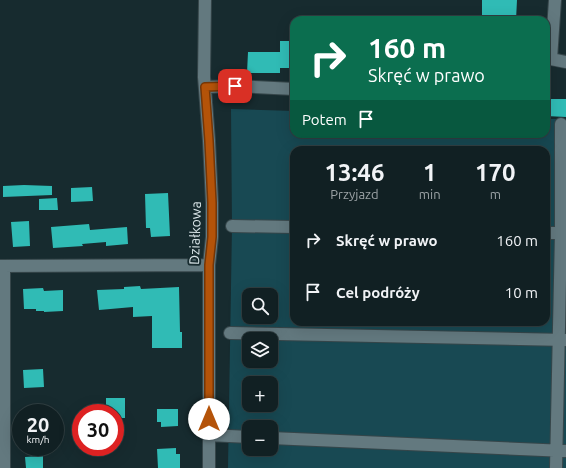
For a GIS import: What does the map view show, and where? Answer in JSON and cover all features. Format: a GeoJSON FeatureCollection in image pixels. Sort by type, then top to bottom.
{"type":"FeatureCollection","features":[{"type":"Feature","properties":{"kind":"street","name":"Działkowa"},"geometry":{"type":"LineString","coordinates":[[205,0],[205,87],[212,203],[212,237],[209,265],[209,468]]}},
{"type":"Feature","properties":{"kind":"street"},"geometry":{"type":"LineString","coordinates":[[555,0],[551,59],[566,62]]}},
{"type":"Feature","properties":{"kind":"street"},"geometry":{"type":"LineString","coordinates":[[205,87],[235,86],[290,89]]}},
{"type":"Feature","properties":{"kind":"street"},"geometry":{"type":"LineString","coordinates":[[556,468],[561,450],[563,340],[564,233],[561,124]]}},
{"type":"Feature","properties":{"kind":"street"},"geometry":{"type":"LineString","coordinates":[[232,226],[290,227]]}},
{"type":"Feature","properties":{"kind":"street"},"geometry":{"type":"LineString","coordinates":[[550,233],[564,233]]}},
{"type":"Feature","properties":{"kind":"street"},"geometry":{"type":"LineString","coordinates":[[4,468],[2,266],[209,265]]}},
{"type":"Feature","properties":{"kind":"street"},"geometry":{"type":"LineString","coordinates":[[230,333],[563,340]]}},
{"type":"Feature","properties":{"kind":"street"},"geometry":{"type":"LineString","coordinates":[[209,435],[242,437]]}},
{"type":"Feature","properties":{"kind":"street"},"geometry":{"type":"LineString","coordinates":[[278,438],[561,450]]}},
{"type":"Feature","properties":{"kind":"shaded area"},"geometry":{"type":"Polygon","coordinates":[[[231,109],[290,111],[290,138],[550,138],[550,119],[566,119],[566,468],[228,468],[232,226],[231,109]]]}},
{"type":"Feature","properties":{"kind":"building"},"geometry":{"type":"Polygon","coordinates":[[[482,0],[517,0],[516,16],[482,16],[482,0]]]}},
{"type":"Feature","properties":{"kind":"building"},"geometry":{"type":"Polygon","coordinates":[[[280,41],[290,41],[290,68],[280,68],[280,73],[247,73],[248,52],[280,52],[280,41]]]}},
{"type":"Feature","properties":{"kind":"building"},"geometry":{"type":"Polygon","coordinates":[[[550,99],[566,99],[566,117],[550,116],[550,99]]]}},
{"type":"Feature","properties":{"kind":"building"},"geometry":{"type":"Polygon","coordinates":[[[3,186],[52,186],[52,195],[3,197],[3,186]]]}},
{"type":"Feature","properties":{"kind":"building"},"geometry":{"type":"Polygon","coordinates":[[[92,187],[93,201],[71,202],[71,188],[92,187]]]}},
{"type":"Feature","properties":{"kind":"building"},"geometry":{"type":"Polygon","coordinates":[[[168,193],[170,236],[151,237],[150,228],[146,228],[145,194],[168,193]]]}},
{"type":"Feature","properties":{"kind":"building"},"geometry":{"type":"Polygon","coordinates":[[[57,198],[58,210],[39,210],[39,199],[57,198]]]}},
{"type":"Feature","properties":{"kind":"building"},"geometry":{"type":"Polygon","coordinates":[[[29,221],[30,246],[13,247],[11,222],[29,221]]]}},
{"type":"Feature","properties":{"kind":"building"},"geometry":{"type":"Polygon","coordinates":[[[89,224],[90,230],[127,227],[128,244],[106,246],[106,242],[82,244],[83,246],[53,248],[51,227],[89,224]]]}},
{"type":"Feature","properties":{"kind":"building"},"geometry":{"type":"Polygon","coordinates":[[[140,286],[141,289],[179,287],[180,332],[182,332],[182,348],[152,348],[152,316],[133,317],[133,307],[99,310],[97,290],[124,289],[124,287],[140,286]]]}},
{"type":"Feature","properties":{"kind":"building"},"geometry":{"type":"Polygon","coordinates":[[[43,288],[44,291],[63,290],[63,311],[44,312],[36,311],[36,309],[24,309],[23,289],[43,288]]]}},
{"type":"Feature","properties":{"kind":"building"},"geometry":{"type":"Polygon","coordinates":[[[43,369],[44,387],[24,388],[23,370],[43,369]]]}},
{"type":"Feature","properties":{"kind":"building"},"geometry":{"type":"Polygon","coordinates":[[[106,398],[125,398],[125,418],[124,404],[106,404],[106,398]]]}},
{"type":"Feature","properties":{"kind":"building"},"geometry":{"type":"Polygon","coordinates":[[[157,409],[178,409],[178,426],[161,427],[161,422],[157,422],[157,409]]]}},
{"type":"Feature","properties":{"kind":"building"},"geometry":{"type":"Polygon","coordinates":[[[176,448],[176,454],[180,454],[180,468],[158,468],[157,449],[176,448]]]}},
{"type":"Feature","properties":{"kind":"building"},"geometry":{"type":"Polygon","coordinates":[[[43,456],[43,468],[26,468],[25,457],[43,456]]]}},
{"type":"Feature","properties":{"kind":"route"},"geometry":{"type":"LineString","coordinates":[[209,419],[209,265],[212,237],[212,203],[205,87],[235,86]]}}]}
